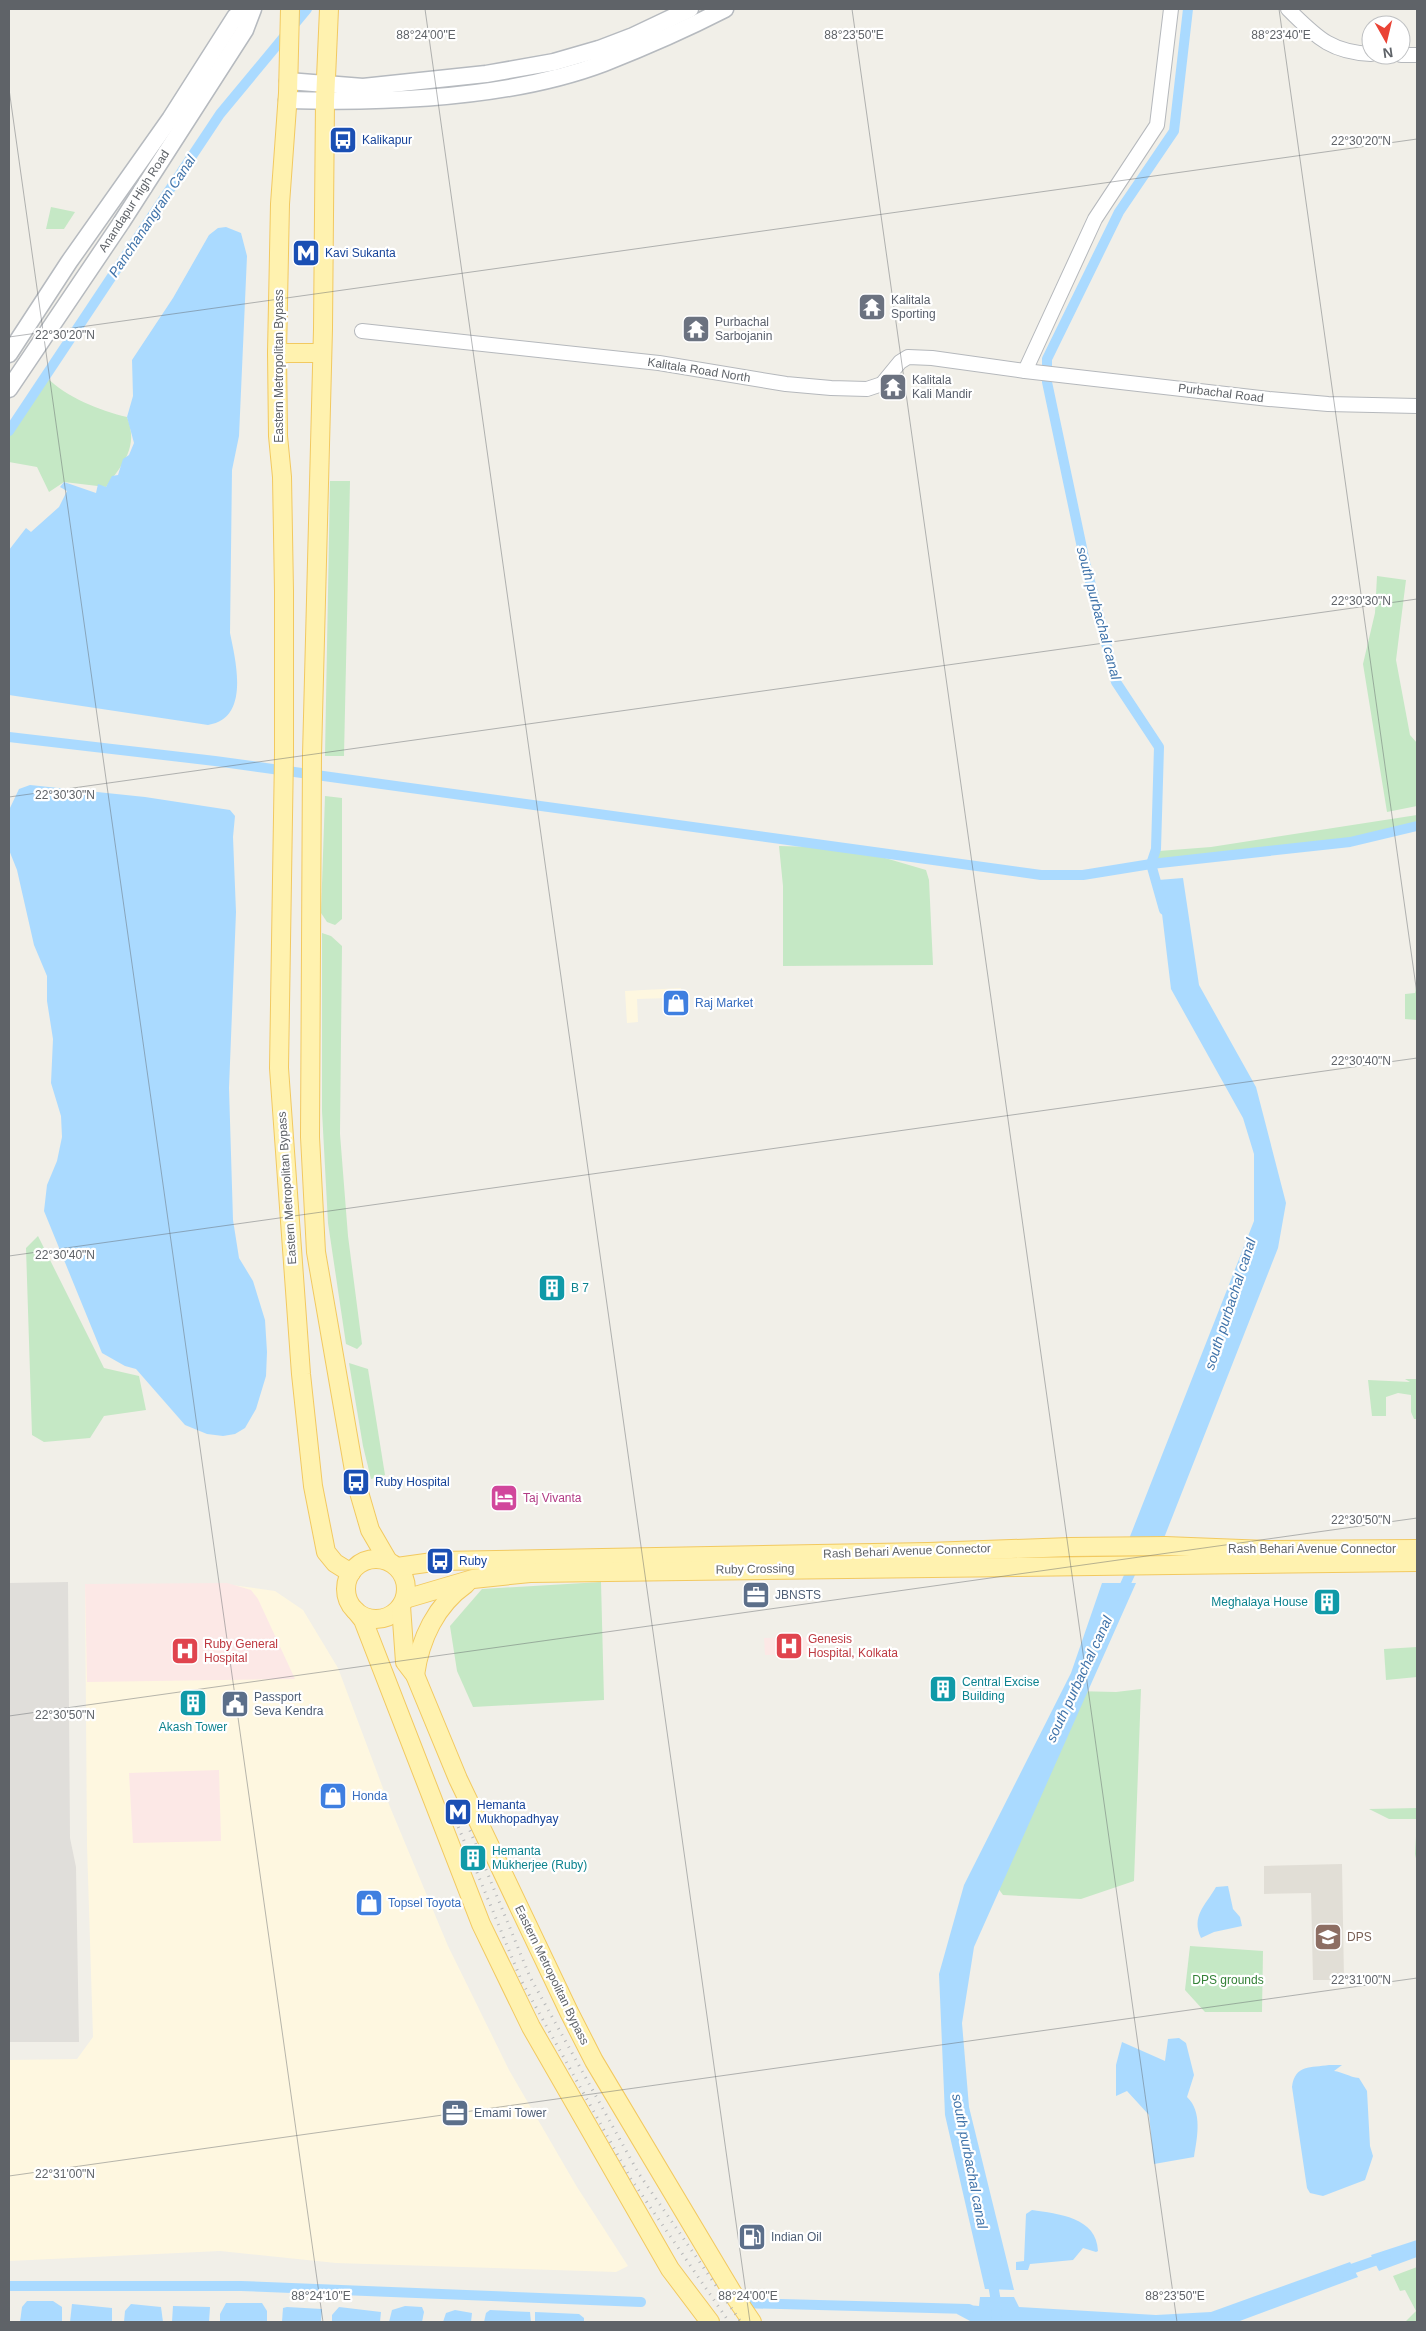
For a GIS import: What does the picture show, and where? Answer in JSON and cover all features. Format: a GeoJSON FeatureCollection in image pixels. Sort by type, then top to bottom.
{"type":"FeatureCollection","features":[{"type":"Feature","properties":{"kind":"main road","name":"Anandapur High Road"},"geometry":{"type":"LineString","coordinates":[[9,354],[69,262],[170,119],[235,17],[246,9]]}},
{"type":"Feature","properties":{"kind":"main road","name":"Anandapur High Road"},"geometry":{"type":"LineString","coordinates":[[9,388],[121,222],[245,30],[252,9]]}},
{"type":"Feature","properties":{"kind":"main road","name":"Eastern Metropolitan Bypass"},"geometry":{"type":"LineString","coordinates":[[290,9],[287,100],[280,204],[277,353],[278,436],[282,477],[284,754],[279,1068],[301,1374],[313,1486],[326,1552],[335,1563],[351,1573]]}},
{"type":"Feature","properties":{"kind":"main road"},"geometry":{"type":"LineString","coordinates":[[287,100],[363,87],[461,78],[554,62],[610,46],[690,9]]}},
{"type":"Feature","properties":{"kind":"main road"},"geometry":{"type":"LineString","coordinates":[[288,72],[326,92],[383,101],[440,97],[547,79],[603,63],[725,9]]}},
{"type":"Feature","properties":{"kind":"main road"},"geometry":{"type":"LineString","coordinates":[[326,92],[329,13]]}},
{"type":"Feature","properties":{"kind":"main road","name":"Eastern Metropolitan Bypass"},"geometry":{"type":"LineString","coordinates":[[326,92],[322,353],[312,755],[310,1137],[316,1252],[356,1482],[370,1530],[393,1564]]}},
{"type":"Feature","properties":{"kind":"main road"},"geometry":{"type":"LineString","coordinates":[[277,353],[322,353]]}},
{"type":"Feature","properties":{"kind":"main road","name":"Rash Behari Avenue Connector"},"geometry":{"type":"LineString","coordinates":[[393,1564],[440,1561],[1165,1546],[1267,1550],[1417,1548]]}},
{"type":"Feature","properties":{"kind":"main road"},"geometry":{"type":"LineString","coordinates":[[403,1603],[406,1582],[393,1564],[381,1559],[366,1561],[351,1573],[346,1590],[347,1597],[362,1620],[393,1695],[481,1924],[531,2028],[670,2269],[710,2322]]}},
{"type":"Feature","properties":{"kind":"main road","name":"Rash Behari Avenue Connector"},"geometry":{"type":"LineString","coordinates":[[1108,1564],[1417,1562]]}},
{"type":"Feature","properties":{"kind":"main road","name":"Ruby Crossing"},"geometry":{"type":"LineString","coordinates":[[355,1610],[362,1615],[379,1619],[395,1612],[403,1603],[473,1578],[520,1573],[1108,1564]]}},
{"type":"Feature","properties":{"kind":"main road"},"geometry":{"type":"LineString","coordinates":[[415,1674],[420,1650],[436,1615],[451,1596],[473,1578]]}},
{"type":"Feature","properties":{"kind":"main road","name":"Eastern Metropolitan Bypass"},"geometry":{"type":"LineString","coordinates":[[403,1603],[405,1662],[415,1674],[458,1778],[569,2012],[594,2061],[670,2173],[734,2297],[752,2322]]}},
{"type":"Feature","properties":{"kind":"street"},"geometry":{"type":"LineString","coordinates":[[1031,372],[1095,219],[1157,125],[1171,9]]}},
{"type":"Feature","properties":{"kind":"street"},"geometry":{"type":"LineString","coordinates":[[1288,9],[1326,44],[1361,53]]}},
{"type":"Feature","properties":{"kind":"street","name":"Kalitala Road North"},"geometry":{"type":"LineString","coordinates":[[362,331],[659,363],[786,384],[831,388],[866,389],[882,384],[900,362],[908,357],[963,361],[1031,372]]}},
{"type":"Feature","properties":{"kind":"street","name":"Purbachal Road"},"geometry":{"type":"LineString","coordinates":[[1031,372],[1309,402],[1417,406]]}},
{"type":"Feature","properties":{"kind":"shaded area","name":"Raj Market"},"geometry":{"type":"Polygon","coordinates":[[[681,988],[682,1007],[670,1008],[669,998],[637,999],[638,1022],[627,1023],[625,991],[681,988]]]}},
{"type":"Feature","properties":{"kind":"shaded area"},"geometry":{"type":"Polygon","coordinates":[[[68,1582],[70,1838],[76,1867],[79,2042],[9,2042],[9,1583],[68,1582]]]}},
{"type":"Feature","properties":{"kind":"shaded area","name":"Ruby General Hospital"},"geometry":{"type":"Polygon","coordinates":[[[227,1583],[251,1590],[258,1599],[295,1679],[87,1682],[85,1584],[227,1583]]]}},
{"type":"Feature","properties":{"kind":"shaded area"},"geometry":{"type":"Polygon","coordinates":[[[85,1584],[232,1585],[275,1591],[303,1610],[338,1668],[390,1807],[448,1946],[509,2070],[577,2187],[628,2266],[616,2272],[336,2263],[220,2251],[9,2261],[9,2060],[77,2059],[93,2037],[87,1845],[85,1584]]]}},
{"type":"Feature","properties":{"kind":"shaded area","name":"Genesis Hospital, Kolkata"},"geometry":{"type":"Polygon","coordinates":[[[813,1637],[814,1654],[765,1655],[764,1638],[813,1637]]]}},
{"type":"Feature","properties":{"kind":"shaded area"},"geometry":{"type":"Polygon","coordinates":[[[219,1770],[221,1841],[133,1843],[129,1773],[219,1770]]]}},
{"type":"Feature","properties":{"kind":"shaded area","name":"DPS"},"geometry":{"type":"Polygon","coordinates":[[[1342,1864],[1344,1980],[1313,1980],[1311,1893],[1264,1894],[1264,1866],[1342,1864]]]}},
{"type":"Feature","properties":{"kind":"green space"},"geometry":{"type":"Polygon","coordinates":[[[51,207],[75,212],[64,229],[46,229],[51,207]]]}},
{"type":"Feature","properties":{"kind":"green space"},"geometry":{"type":"Polygon","coordinates":[[[46,377],[64,391],[84,402],[105,411],[127,417],[131,437],[130,446],[123,463],[106,487],[64,482],[49,492],[37,467],[9,462],[9,431],[46,377]]]}},
{"type":"Feature","properties":{"kind":"green space"},"geometry":{"type":"Polygon","coordinates":[[[330,481],[350,481],[344,756],[325,756],[330,481]]]}},
{"type":"Feature","properties":{"kind":"green space"},"geometry":{"type":"Polygon","coordinates":[[[1377,576],[1406,580],[1396,660],[1410,735],[1417,743],[1417,806],[1387,812],[1363,664],[1375,613],[1377,576]]]}},
{"type":"Feature","properties":{"kind":"green space"},"geometry":{"type":"Polygon","coordinates":[[[325,796],[342,798],[342,919],[335,925],[327,922],[321,913],[325,796]]]}},
{"type":"Feature","properties":{"kind":"green space"},"geometry":{"type":"Polygon","coordinates":[[[1417,815],[1417,826],[1350,842],[1151,864],[1159,851],[1211,847],[1417,815]]]}},
{"type":"Feature","properties":{"kind":"green space"},"geometry":{"type":"Polygon","coordinates":[[[779,846],[851,848],[926,870],[929,880],[933,965],[783,966],[783,886],[779,846]]]}},
{"type":"Feature","properties":{"kind":"green space"},"geometry":{"type":"Polygon","coordinates":[[[322,933],[331,936],[342,946],[340,1134],[348,1236],[362,1344],[357,1349],[346,1344],[328,1223],[322,1111],[322,933]]]}},
{"type":"Feature","properties":{"kind":"green space"},"geometry":{"type":"Polygon","coordinates":[[[1417,981],[1417,1020],[1405,1019],[1405,994],[1415,993],[1417,981]]]}},
{"type":"Feature","properties":{"kind":"green space"},"geometry":{"type":"Polygon","coordinates":[[[38,1236],[104,1368],[139,1376],[146,1410],[104,1416],[90,1438],[44,1442],[32,1435],[26,1248],[38,1236]]]}},
{"type":"Feature","properties":{"kind":"green space"},"geometry":{"type":"Polygon","coordinates":[[[349,1363],[368,1369],[385,1475],[371,1479],[363,1446],[349,1363]]]}},
{"type":"Feature","properties":{"kind":"green space"},"geometry":{"type":"Polygon","coordinates":[[[1405,1379],[1417,1379],[1417,1419],[1414,1419],[1411,1412],[1411,1395],[1398,1393],[1386,1397],[1386,1416],[1372,1416],[1368,1380],[1410,1382],[1405,1379]]]}},
{"type":"Feature","properties":{"kind":"green space"},"geometry":{"type":"Polygon","coordinates":[[[601,1582],[604,1700],[473,1707],[457,1671],[450,1626],[482,1589],[601,1582]]]}},
{"type":"Feature","properties":{"kind":"green space"},"geometry":{"type":"Polygon","coordinates":[[[1417,1647],[1417,1677],[1386,1680],[1384,1649],[1417,1647]]]}},
{"type":"Feature","properties":{"kind":"green space"},"geometry":{"type":"Polygon","coordinates":[[[1141,1689],[1134,1881],[1081,1899],[1003,1895],[987,1873],[1074,1691],[1116,1692],[1141,1689]]]}},
{"type":"Feature","properties":{"kind":"green space"},"geometry":{"type":"Polygon","coordinates":[[[1417,1808],[1417,1819],[1389,1819],[1369,1809],[1417,1808]]]}},
{"type":"Feature","properties":{"kind":"green space"},"geometry":{"type":"Polygon","coordinates":[[[1417,1819],[1417,1863],[1415,1854],[1417,1819]]]}},
{"type":"Feature","properties":{"kind":"green space","name":"DPS grounds"},"geometry":{"type":"Polygon","coordinates":[[[1190,1946],[1263,1951],[1262,2012],[1205,2012],[1185,1990],[1190,1946]]]}},
{"type":"Feature","properties":{"kind":"green space"},"geometry":{"type":"Polygon","coordinates":[[[1417,2267],[1417,2322],[1405,2322],[1416,2311],[1405,2290],[1400,2291],[1393,2276],[1417,2267]]]}},
{"type":"Feature","properties":{"kind":"water"},"geometry":{"type":"Polygon","coordinates":[[[226,227],[241,233],[247,256],[239,436],[232,470],[230,633],[237,673],[237,688],[235,701],[230,712],[221,721],[208,725],[9,695],[9,550],[26,528],[31,532],[59,507],[67,491],[60,487],[64,482],[96,493],[98,484],[106,487],[112,476],[118,475],[123,459],[129,455],[134,443],[127,417],[133,396],[132,360],[173,298],[209,235],[218,228],[226,227]]]}},
{"type":"Feature","properties":{"kind":"water"},"geometry":{"type":"Polygon","coordinates":[[[30,785],[145,797],[230,810],[235,816],[233,837],[236,912],[229,1088],[233,1220],[239,1258],[253,1281],[265,1320],[267,1352],[266,1376],[256,1409],[245,1428],[235,1434],[223,1436],[207,1434],[185,1425],[136,1369],[125,1366],[102,1353],[44,1211],[47,1185],[57,1161],[62,1137],[61,1116],[51,1083],[53,1039],[47,1001],[47,976],[34,945],[17,870],[9,850],[9,810],[19,789],[30,785]]]}},
{"type":"Feature","properties":{"kind":"water"},"geometry":{"type":"Polygon","coordinates":[[[1183,878],[1199,985],[1256,1087],[1286,1203],[1278,1248],[1164,1538],[1129,1539],[1254,1221],[1254,1154],[1243,1118],[1171,989],[1158,880],[1183,878]]]}},
{"type":"Feature","properties":{"kind":"water"},"geometry":{"type":"Polygon","coordinates":[[[1102,1583],[1136,1583],[974,1947],[962,2023],[969,2107],[1014,2290],[985,2289],[945,2115],[939,1974],[964,1885],[1071,1673],[1102,1583]]]}},
{"type":"Feature","properties":{"kind":"water"},"geometry":{"type":"Polygon","coordinates":[[[1228,1886],[1233,1909],[1240,1917],[1242,1926],[1214,1932],[1201,1938],[1198,1930],[1198,1917],[1201,1911],[1216,1887],[1228,1886]]]}},
{"type":"Feature","properties":{"kind":"water"},"geometry":{"type":"Polygon","coordinates":[[[1179,2038],[1186,2043],[1194,2075],[1187,2097],[1195,2110],[1198,2126],[1194,2157],[1154,2164],[1149,2115],[1127,2091],[1116,2096],[1116,2065],[1122,2042],[1165,2061],[1168,2039],[1179,2038]]]}},
{"type":"Feature","properties":{"kind":"water"},"geometry":{"type":"Polygon","coordinates":[[[1342,2065],[1334,2071],[1359,2078],[1367,2091],[1370,2146],[1373,2156],[1365,2180],[1323,2196],[1310,2193],[1307,2188],[1292,2087],[1297,2074],[1305,2068],[1342,2065]]]}},
{"type":"Feature","properties":{"kind":"water"},"geometry":{"type":"Polygon","coordinates":[[[1032,2210],[1053,2213],[1084,2224],[1096,2240],[1098,2251],[1083,2248],[1073,2260],[1030,2264],[1028,2270],[1016,2270],[1016,2262],[1024,2261],[1026,2214],[1032,2210]]]}},
{"type":"Feature","properties":{"kind":"water"},"geometry":{"type":"Polygon","coordinates":[[[1417,2240],[1417,2257],[1379,2271],[1371,2255],[1417,2240]]]}},
{"type":"Feature","properties":{"kind":"water"},"geometry":{"type":"Polygon","coordinates":[[[1350,2262],[1358,2277],[1237,2322],[972,2322],[957,2314],[955,2304],[979,2306],[980,2297],[1014,2297],[1019,2307],[1156,2315],[1211,2312],[1350,2262]]]}},
{"type":"Feature","properties":{"kind":"water"},"geometry":{"type":"Polygon","coordinates":[[[27,2301],[53,2301],[62,2307],[62,2322],[20,2322],[22,2307],[27,2301]]]}},
{"type":"Feature","properties":{"kind":"water"},"geometry":{"type":"Polygon","coordinates":[[[226,2303],[262,2303],[267,2311],[267,2322],[220,2322],[220,2314],[226,2303]]]}},
{"type":"Feature","properties":{"kind":"water"},"geometry":{"type":"Polygon","coordinates":[[[72,2304],[112,2308],[112,2322],[70,2322],[72,2304]]]}},
{"type":"Feature","properties":{"kind":"water"},"geometry":{"type":"Polygon","coordinates":[[[131,2304],[161,2307],[163,2322],[124,2322],[125,2311],[131,2304]]]}},
{"type":"Feature","properties":{"kind":"water"},"geometry":{"type":"Polygon","coordinates":[[[173,2306],[210,2307],[209,2322],[172,2322],[173,2306]]]}},
{"type":"Feature","properties":{"kind":"water"},"geometry":{"type":"Polygon","coordinates":[[[405,2306],[422,2307],[424,2312],[422,2322],[389,2322],[392,2310],[405,2306]]]}},
{"type":"Feature","properties":{"kind":"water"},"geometry":{"type":"Polygon","coordinates":[[[339,2307],[381,2312],[380,2322],[332,2322],[332,2315],[339,2307]]]}},
{"type":"Feature","properties":{"kind":"water"},"geometry":{"type":"Polygon","coordinates":[[[283,2308],[322,2309],[321,2322],[282,2322],[283,2308]]]}},
{"type":"Feature","properties":{"kind":"water"},"geometry":{"type":"Polygon","coordinates":[[[455,2310],[472,2313],[471,2322],[443,2322],[446,2313],[455,2310]]]}},
{"type":"Feature","properties":{"kind":"water"},"geometry":{"type":"Polygon","coordinates":[[[490,2310],[530,2312],[531,2322],[484,2322],[486,2313],[490,2310]]]}},
{"type":"Feature","properties":{"kind":"water"},"geometry":{"type":"Polygon","coordinates":[[[535,2312],[579,2314],[584,2318],[584,2322],[535,2322],[535,2312]]]}},
{"type":"Feature","properties":{"kind":"waterway","name":"Panchanangram Canal"},"geometry":{"type":"LineString","coordinates":[[9,431],[220,114],[307,9]]}},
{"type":"Feature","properties":{"kind":"waterway","name":"south purbachal canal"},"geometry":{"type":"LineString","coordinates":[[1164,910],[1151,864],[1156,849],[1159,747],[1116,682],[1085,562],[1047,382],[1047,359],[1119,212],[1174,131],[1188,9]]}},
{"type":"Feature","properties":{"kind":"waterway"},"geometry":{"type":"LineString","coordinates":[[9,737],[215,761],[1041,875],[1083,875],[1151,864],[1350,842],[1417,826]]}},
{"type":"Feature","properties":{"kind":"waterway","name":"south purbachal canal"},"geometry":{"type":"LineString","coordinates":[[1120,1596],[1144,1543]]}},
{"type":"Feature","properties":{"kind":"waterway"},"geometry":{"type":"LineString","coordinates":[[1340,2273],[1386,2257]]}},
{"type":"Feature","properties":{"kind":"waterway","name":"south purbachal canal"},"geometry":{"type":"LineString","coordinates":[[992,2278],[997,2308],[996,2322]]}},
{"type":"Feature","properties":{"kind":"waterway"},"geometry":{"type":"LineString","coordinates":[[9,2286],[241,2286],[641,2302]]}},
{"type":"Feature","properties":{"kind":"waterway"},"geometry":{"type":"LineString","coordinates":[[740,2303],[969,2309]]}},
{"type":"Feature","properties":{"kind":"railway"},"geometry":{"type":"LineString","coordinates":[[462,1811],[530,1977],[639,2174],[741,2322]]}},
{"type":"Feature","properties":{"kind":"railway"},"geometry":{"type":"LineString","coordinates":[[453,1814],[522,1982],[631,2179],[729,2322]]}},
{"type":"Feature","properties":{"kind":"place","name":"Kalikapur"},"geometry":{"type":"Point","coordinates":[343,140]}},
{"type":"Feature","properties":{"kind":"place","name":"Kavi Sukanta"},"geometry":{"type":"Point","coordinates":[306,253]}},
{"type":"Feature","properties":{"kind":"place","name":"Kalitala Sporting"},"geometry":{"type":"Point","coordinates":[872,307]}},
{"type":"Feature","properties":{"kind":"place","name":"Purbachal Sarbojanin"},"geometry":{"type":"Point","coordinates":[696,329]}},
{"type":"Feature","properties":{"kind":"place","name":"Kalitala Kali Mandir"},"geometry":{"type":"Point","coordinates":[893,387]}},
{"type":"Feature","properties":{"kind":"place","name":"Raj Market"},"geometry":{"type":"Point","coordinates":[676,1003]}},
{"type":"Feature","properties":{"kind":"place","name":"B 7"},"geometry":{"type":"Point","coordinates":[552,1288]}},
{"type":"Feature","properties":{"kind":"place","name":"Ruby Hospital"},"geometry":{"type":"Point","coordinates":[356,1482]}},
{"type":"Feature","properties":{"kind":"place","name":"Taj Vivanta"},"geometry":{"type":"Point","coordinates":[504,1498]}},
{"type":"Feature","properties":{"kind":"place","name":"Ruby"},"geometry":{"type":"Point","coordinates":[440,1561]}},
{"type":"Feature","properties":{"kind":"place","name":"JBNSTS"},"geometry":{"type":"Point","coordinates":[756,1595]}},
{"type":"Feature","properties":{"kind":"place","name":"Meghalaya House"},"geometry":{"type":"Point","coordinates":[1327,1602]}},
{"type":"Feature","properties":{"kind":"place","name":"Genesis Hospital, Kolkata"},"geometry":{"type":"Point","coordinates":[789,1646]}},
{"type":"Feature","properties":{"kind":"place","name":"Ruby General Hospital"},"geometry":{"type":"Point","coordinates":[185,1651]}},
{"type":"Feature","properties":{"kind":"place","name":"Central Excise Building"},"geometry":{"type":"Point","coordinates":[943,1689]}},
{"type":"Feature","properties":{"kind":"place","name":"Akash Tower"},"geometry":{"type":"Point","coordinates":[193,1703]}},
{"type":"Feature","properties":{"kind":"place","name":"Passport Seva Kendra"},"geometry":{"type":"Point","coordinates":[235,1704]}},
{"type":"Feature","properties":{"kind":"place","name":"Honda"},"geometry":{"type":"Point","coordinates":[333,1796]}},
{"type":"Feature","properties":{"kind":"place","name":"Hemanta Mukhopadhyay"},"geometry":{"type":"Point","coordinates":[458,1812]}},
{"type":"Feature","properties":{"kind":"place","name":"Hemanta Mukherjee (Ruby)"},"geometry":{"type":"Point","coordinates":[473,1858]}},
{"type":"Feature","properties":{"kind":"place","name":"Topsel Toyota"},"geometry":{"type":"Point","coordinates":[369,1903]}},
{"type":"Feature","properties":{"kind":"place","name":"DPS"},"geometry":{"type":"Point","coordinates":[1328,1937]}},
{"type":"Feature","properties":{"kind":"place","name":"Emami Tower"},"geometry":{"type":"Point","coordinates":[455,2113]}},
{"type":"Feature","properties":{"kind":"place","name":"Indian Oil"},"geometry":{"type":"Point","coordinates":[752,2237]}}]}
